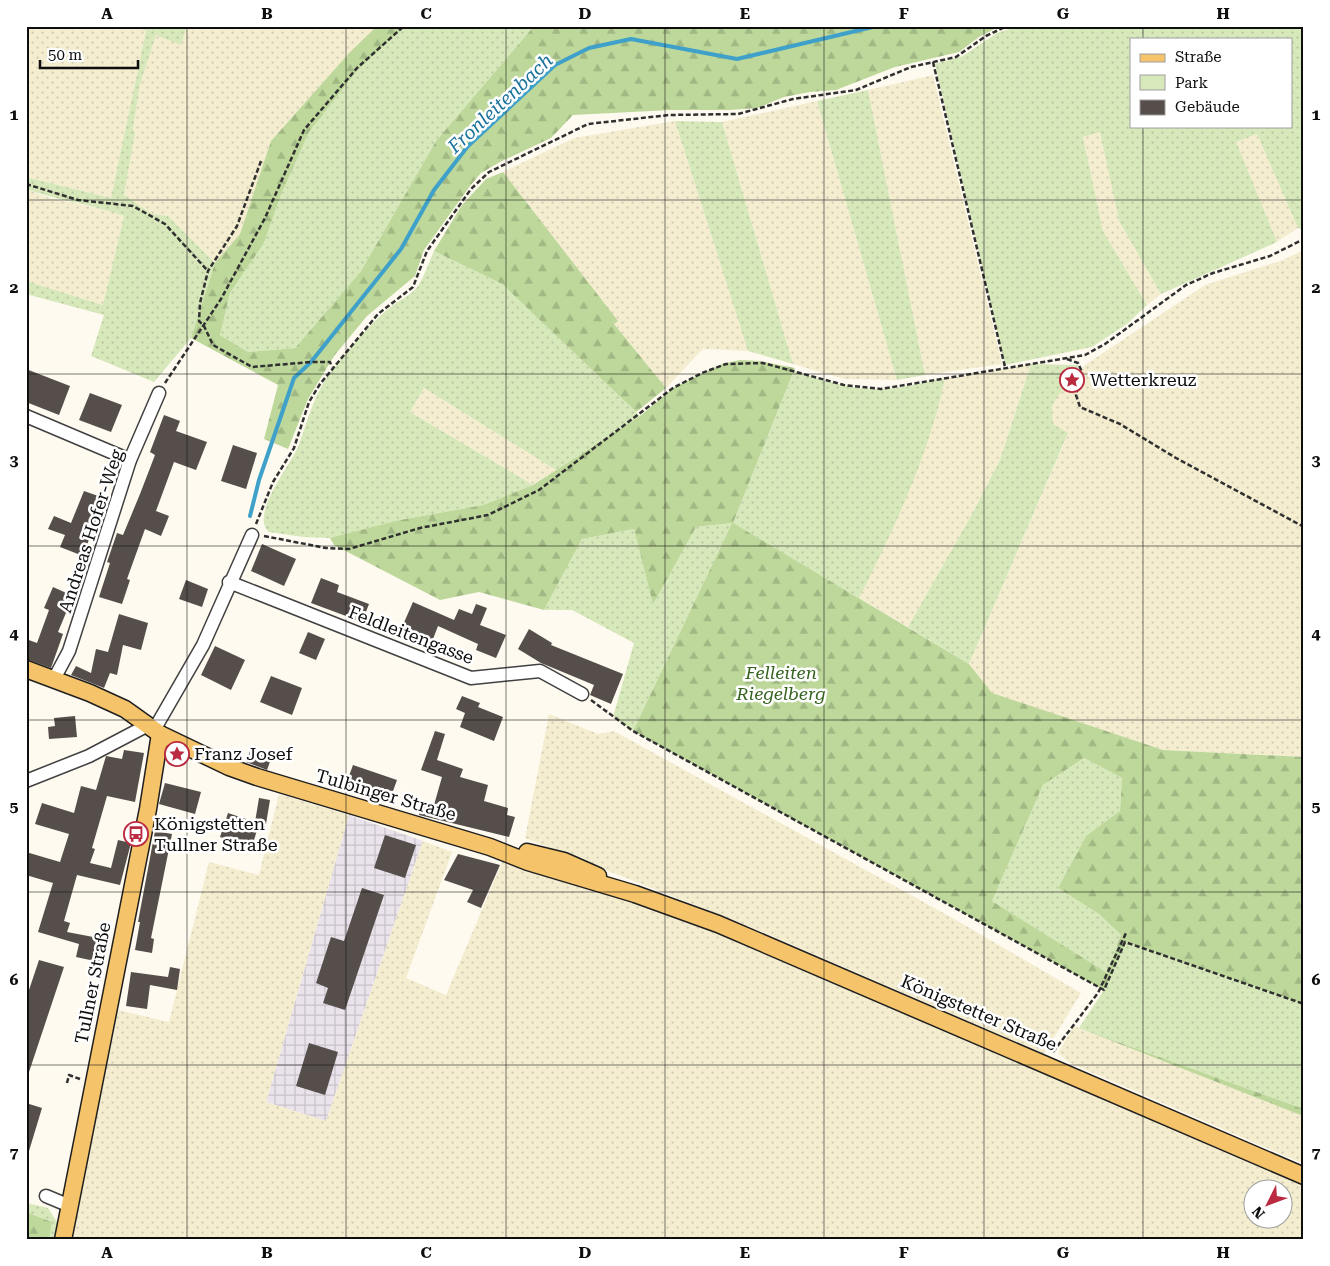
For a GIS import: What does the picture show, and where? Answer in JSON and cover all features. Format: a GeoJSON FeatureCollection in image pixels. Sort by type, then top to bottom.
{"type":"FeatureCollection","features":[{"type":"Feature","properties":{"kind":"main road","name":"Tulbinger Straße"},"geometry":{"type":"LineString","coordinates":[[26,669],[125,709],[154,730],[228,767],[257,778],[490,847]]}},
{"type":"Feature","properties":{"kind":"main road","name":"Tullner Straße"},"geometry":{"type":"LineString","coordinates":[[63,1240],[146,818],[154,730]]}},
{"type":"Feature","properties":{"kind":"main road","name":"Königstetter Straße"},"geometry":{"type":"LineString","coordinates":[[490,847],[528,862],[635,894],[771,946],[1304,1176]]}},
{"type":"Feature","properties":{"kind":"street","name":"Andreas Hofer-Weg"},"geometry":{"type":"LineString","coordinates":[[54,679],[69,651],[84,609],[130,460],[158,392]]}},
{"type":"Feature","properties":{"kind":"street"},"geometry":{"type":"LineString","coordinates":[[26,416],[130,460]]}},
{"type":"Feature","properties":{"kind":"street"},"geometry":{"type":"LineString","coordinates":[[26,781],[154,730],[203,645],[229,582],[252,535]]}},
{"type":"Feature","properties":{"kind":"street","name":"Feldleitengasse"},"geometry":{"type":"LineString","coordinates":[[229,582],[472,678],[540,671],[582,694]]}},
{"type":"Feature","properties":{"kind":"street"},"geometry":{"type":"LineString","coordinates":[[46,1196],[70,1206]]}},
{"type":"Feature","properties":{"kind":"path"},"geometry":{"type":"LineString","coordinates":[[158,392],[221,299],[265,218],[304,130],[357,68],[404,26]]}},
{"type":"Feature","properties":{"kind":"path"},"geometry":{"type":"LineString","coordinates":[[1007,26],[986,36],[962,54],[911,67],[856,90],[793,99],[738,114],[670,115],[588,124],[496,168],[477,182],[427,251],[413,287],[378,314],[332,367],[309,402],[294,448],[268,492],[252,535],[326,548],[349,549],[420,528],[488,515],[539,490],[673,388],[702,373],[726,364],[763,363],[832,382],[881,389],[1085,354],[1105,344],[1172,294],[1193,282],[1270,256],[1304,239]]}},
{"type":"Feature","properties":{"kind":"path"},"geometry":{"type":"LineString","coordinates":[[933,62],[1005,367]]}},
{"type":"Feature","properties":{"kind":"path"},"geometry":{"type":"LineString","coordinates":[[261,161],[237,226],[208,271],[200,303],[199,321],[204,326],[213,346],[252,367],[330,362],[332,367]]}},
{"type":"Feature","properties":{"kind":"path"},"geometry":{"type":"LineString","coordinates":[[26,184],[78,200],[133,206],[165,224],[208,271]]}},
{"type":"Feature","properties":{"kind":"path"},"geometry":{"type":"LineString","coordinates":[[1063,359],[1074,361],[1081,368],[1082,376],[1076,395],[1080,407],[1120,424],[1176,458],[1304,527]]}},
{"type":"Feature","properties":{"kind":"path"},"geometry":{"type":"LineString","coordinates":[[582,694],[634,731],[1100,989],[1104,990],[1126,942],[1304,1004]]}},
{"type":"Feature","properties":{"kind":"path"},"geometry":{"type":"LineString","coordinates":[[1045,1064],[1100,989],[1126,933]]}},
{"type":"Feature","properties":{"kind":"path"},"geometry":{"type":"LineString","coordinates":[[67,1084],[69,1075],[94,1082]]}},
{"type":"Feature","properties":{"kind":"shaded area"},"geometry":{"type":"Polygon","coordinates":[[[26,26],[135,26],[146,31],[111,198],[26,177],[26,26]]]}},
{"type":"Feature","properties":{"kind":"shaded area"},"geometry":{"type":"Polygon","coordinates":[[[187,26],[377,26],[350,52],[271,141],[240,234],[215,263],[168,216],[152,214],[124,195],[135,133],[133,129],[140,84],[156,34],[181,44],[187,26]]]}},
{"type":"Feature","properties":{"kind":"shaded area"},"geometry":{"type":"Polygon","coordinates":[[[933,75],[1002,364],[925,375],[868,90],[933,75]]]}},
{"type":"Feature","properties":{"kind":"shaded area"},"geometry":{"type":"Polygon","coordinates":[[[817,101],[897,380],[844,379],[793,364],[722,122],[817,101]]]}},
{"type":"Feature","properties":{"kind":"shaded area"},"geometry":{"type":"Polygon","coordinates":[[[675,121],[748,351],[703,349],[666,388],[614,324],[617,321],[503,172],[574,138],[675,121]]]}},
{"type":"Feature","properties":{"kind":"shaded area"},"geometry":{"type":"Polygon","coordinates":[[[1100,131],[1119,221],[1161,294],[1147,305],[1103,231],[1083,137],[1100,131]]]}},
{"type":"Feature","properties":{"kind":"shaded area"},"geometry":{"type":"Polygon","coordinates":[[[1257,134],[1298,228],[1277,242],[1235,142],[1257,134]]]}},
{"type":"Feature","properties":{"kind":"shaded area"},"geometry":{"type":"Polygon","coordinates":[[[26,189],[50,198],[108,210],[124,216],[103,305],[26,281],[26,189]]]}},
{"type":"Feature","properties":{"kind":"shaded area"},"geometry":{"type":"Polygon","coordinates":[[[1304,250],[1304,757],[1163,750],[991,694],[969,664],[1068,434],[1053,424],[1052,405],[1058,394],[1085,365],[1205,285],[1283,260],[1304,250]]]}},
{"type":"Feature","properties":{"kind":"shaded area"},"geometry":{"type":"Polygon","coordinates":[[[1031,364],[1000,460],[972,514],[908,627],[859,598],[900,511],[928,438],[945,379],[1031,364]]]}},
{"type":"Feature","properties":{"kind":"shaded area"},"geometry":{"type":"Polygon","coordinates":[[[424,388],[556,470],[533,485],[410,412],[424,388]]]}},
{"type":"Feature","properties":{"kind":"shaded area"},"geometry":{"type":"Polygon","coordinates":[[[549,714],[598,734],[614,731],[956,920],[1081,993],[1044,1054],[765,933],[525,838],[549,714]]]}},
{"type":"Feature","properties":{"kind":"shaded area"},"geometry":{"type":"Polygon","coordinates":[[[279,794],[349,815],[266,1102],[326,1121],[423,841],[452,852],[406,978],[446,995],[503,860],[694,921],[1304,1181],[1304,1240],[72,1240],[118,1010],[169,1022],[209,862],[259,875],[279,794]]]}},
{"type":"Feature","properties":{"kind":"shaded area"},"geometry":{"type":"Polygon","coordinates":[[[349,815],[423,841],[326,1121],[266,1102],[349,815]]]}},
{"type":"Feature","properties":{"kind":"shaded area"},"geometry":{"type":"Polygon","coordinates":[[[1074,1026],[1304,1116],[1304,1164],[1070,1063],[1058,1053],[1074,1026]]]}},
{"type":"Feature","properties":{"kind":"green space"},"geometry":{"type":"Polygon","coordinates":[[[135,26],[187,26],[181,45],[156,35],[140,84],[133,129],[135,133],[124,195],[152,214],[168,216],[215,263],[191,338],[154,382],[91,356],[104,315],[26,294],[26,281],[103,305],[124,216],[26,189],[26,177],[111,198],[146,31],[135,26]]]}},
{"type":"Feature","properties":{"kind":"green space"},"geometry":{"type":"Polygon","coordinates":[[[377,26],[405,26],[358,70],[309,132],[281,195],[264,243],[230,293],[220,335],[248,352],[295,348],[361,271],[436,141],[534,26],[1000,26],[979,37],[959,52],[895,67],[836,90],[784,97],[757,108],[573,115],[551,138],[481,173],[424,250],[415,276],[367,316],[334,356],[308,399],[288,449],[264,439],[278,385],[191,338],[215,263],[240,234],[271,141],[350,52],[377,26]]]}},
{"type":"Feature","properties":{"kind":"green space"},"geometry":{"type":"Polygon","coordinates":[[[405,26],[534,26],[436,141],[361,271],[295,348],[248,352],[220,335],[230,293],[264,243],[281,195],[309,132],[358,70],[405,26]]]}},
{"type":"Feature","properties":{"kind":"green space"},"geometry":{"type":"Polygon","coordinates":[[[1018,26],[1304,26],[1304,231],[1298,228],[1257,134],[1236,142],[1277,242],[1161,294],[1119,221],[1100,132],[1083,137],[1103,231],[1147,305],[1127,324],[1092,347],[1005,365],[935,64],[963,56],[997,33],[1018,26]]]}},
{"type":"Feature","properties":{"kind":"green space"},"geometry":{"type":"Polygon","coordinates":[[[868,90],[925,375],[897,380],[817,101],[868,90]]]}},
{"type":"Feature","properties":{"kind":"green space"},"geometry":{"type":"Polygon","coordinates":[[[675,121],[722,122],[793,364],[748,351],[675,121]]]}},
{"type":"Feature","properties":{"kind":"green space"},"geometry":{"type":"Polygon","coordinates":[[[503,172],[618,321],[614,324],[666,388],[636,412],[502,284],[434,251],[462,205],[486,179],[503,172]]]}},
{"type":"Feature","properties":{"kind":"green space"},"geometry":{"type":"Polygon","coordinates":[[[434,251],[502,284],[640,416],[556,470],[424,388],[410,412],[533,485],[483,505],[400,520],[345,536],[330,538],[303,537],[269,532],[264,524],[264,514],[268,503],[273,490],[298,447],[314,403],[327,377],[340,360],[381,316],[415,290],[434,251]]]}},
{"type":"Feature","properties":{"kind":"green space","name":"Felleiten Riegelberg"},"geometry":{"type":"Polygon","coordinates":[[[740,360],[760,361],[795,368],[733,523],[969,664],[992,693],[1163,750],[1304,757],[1304,1004],[1126,942],[1104,990],[633,731],[732,523],[696,527],[653,604],[634,529],[582,539],[544,610],[479,592],[440,600],[334,545],[330,538],[400,520],[483,505],[533,485],[640,416],[673,388],[722,364],[740,360]],[[1084,758],[1043,785],[992,901],[1107,973],[1121,935],[1099,914],[1058,888],[1086,836],[1120,811],[1122,778],[1084,758]]]}},
{"type":"Feature","properties":{"kind":"green space"},"geometry":{"type":"Polygon","coordinates":[[[1031,364],[1079,365],[1052,405],[1053,424],[1068,433],[969,664],[908,627],[972,514],[1000,460],[1031,364]]]}},
{"type":"Feature","properties":{"kind":"green space"},"geometry":{"type":"Polygon","coordinates":[[[794,371],[831,383],[870,389],[902,387],[945,378],[930,435],[920,463],[885,545],[859,598],[732,523],[794,371]]]}},
{"type":"Feature","properties":{"kind":"green space"},"geometry":{"type":"Polygon","coordinates":[[[732,523],[633,731],[613,717],[634,643],[572,610],[544,610],[582,539],[634,529],[653,603],[696,527],[732,523]]]}},
{"type":"Feature","properties":{"kind":"green space"},"geometry":{"type":"Polygon","coordinates":[[[1084,758],[1122,778],[1120,812],[1086,836],[1058,888],[1099,914],[1121,935],[1107,974],[992,901],[1043,785],[1084,758]]]}},
{"type":"Feature","properties":{"kind":"green space"},"geometry":{"type":"Polygon","coordinates":[[[1125,942],[1304,1004],[1304,1109],[1079,1028],[1104,990],[1125,942]]]}},
{"type":"Feature","properties":{"kind":"green space"},"geometry":{"type":"Polygon","coordinates":[[[1079,1028],[1304,1109],[1304,1116],[1298,1114],[1079,1028]]]}},
{"type":"Feature","properties":{"kind":"green space"},"geometry":{"type":"Polygon","coordinates":[[[27,1203],[48,1208],[59,1225],[56,1240],[49,1240],[52,1222],[26,1212],[27,1203]]]}},
{"type":"Feature","properties":{"kind":"green space"},"geometry":{"type":"Polygon","coordinates":[[[26,1212],[52,1222],[49,1240],[26,1240],[26,1212]]]}},
{"type":"Feature","properties":{"kind":"building"},"geometry":{"type":"Polygon","coordinates":[[[26,369],[70,386],[59,415],[26,402],[26,369]]]}},
{"type":"Feature","properties":{"kind":"building"},"geometry":{"type":"Polygon","coordinates":[[[90,393],[122,405],[111,432],[79,420],[90,393]]]}},
{"type":"Feature","properties":{"kind":"building"},"geometry":{"type":"Polygon","coordinates":[[[164,415],[180,421],[176,431],[207,442],[196,470],[174,462],[156,511],[169,516],[161,536],[145,529],[127,579],[130,580],[122,604],[99,597],[110,563],[107,562],[117,533],[123,535],[155,455],[150,452],[164,415]]]}},
{"type":"Feature","properties":{"kind":"building"},"geometry":{"type":"Polygon","coordinates":[[[233,445],[257,453],[246,489],[221,481],[233,445]]]}},
{"type":"Feature","properties":{"kind":"building"},"geometry":{"type":"Polygon","coordinates":[[[84,491],[104,498],[83,556],[60,547],[65,535],[48,529],[54,516],[71,523],[84,491]]]}},
{"type":"Feature","properties":{"kind":"building"},"geometry":{"type":"Polygon","coordinates":[[[262,544],[296,559],[284,586],[251,571],[262,544]]]}},
{"type":"Feature","properties":{"kind":"building"},"geometry":{"type":"Polygon","coordinates":[[[321,578],[339,585],[337,592],[369,604],[362,622],[311,603],[321,578]]]}},
{"type":"Feature","properties":{"kind":"building"},"geometry":{"type":"Polygon","coordinates":[[[186,580],[208,589],[202,607],[179,599],[186,580]]]}},
{"type":"Feature","properties":{"kind":"building"},"geometry":{"type":"Polygon","coordinates":[[[53,587],[73,596],[58,632],[63,634],[51,668],[26,659],[26,639],[37,643],[49,610],[44,608],[53,587]]]}},
{"type":"Feature","properties":{"kind":"building"},"geometry":{"type":"Polygon","coordinates":[[[413,602],[454,620],[459,609],[472,614],[476,604],[487,608],[480,625],[506,635],[496,658],[476,650],[478,644],[438,626],[430,647],[399,634],[413,602]]]}},
{"type":"Feature","properties":{"kind":"building"},"geometry":{"type":"Polygon","coordinates":[[[119,614],[148,623],[141,650],[123,645],[117,675],[110,673],[104,688],[71,675],[76,666],[91,673],[96,649],[108,652],[119,614]]]}},
{"type":"Feature","properties":{"kind":"building"},"geometry":{"type":"Polygon","coordinates":[[[529,629],[552,643],[551,645],[623,674],[611,704],[590,695],[594,685],[541,663],[518,649],[529,629]]]}},
{"type":"Feature","properties":{"kind":"building"},"geometry":{"type":"Polygon","coordinates":[[[308,632],[325,639],[316,660],[299,653],[308,632]]]}},
{"type":"Feature","properties":{"kind":"building"},"geometry":{"type":"Polygon","coordinates":[[[215,646],[245,660],[231,690],[201,675],[215,646]]]}},
{"type":"Feature","properties":{"kind":"building"},"geometry":{"type":"Polygon","coordinates":[[[271,676],[302,688],[292,715],[260,702],[271,676]]]}},
{"type":"Feature","properties":{"kind":"building"},"geometry":{"type":"Polygon","coordinates":[[[462,696],[480,703],[478,707],[503,717],[494,741],[460,727],[465,713],[456,709],[462,696]]]}},
{"type":"Feature","properties":{"kind":"building"},"geometry":{"type":"Polygon","coordinates":[[[75,716],[77,737],[49,739],[48,727],[55,726],[54,718],[75,716]]]}},
{"type":"Feature","properties":{"kind":"building"},"geometry":{"type":"Polygon","coordinates":[[[435,731],[445,734],[437,760],[463,769],[460,777],[488,785],[484,801],[508,808],[507,815],[515,817],[509,837],[419,815],[423,801],[434,805],[442,777],[421,770],[435,731]]]}},
{"type":"Feature","properties":{"kind":"building"},"geometry":{"type":"Polygon","coordinates":[[[124,750],[144,753],[135,802],[107,796],[92,848],[95,849],[90,863],[111,868],[118,840],[131,843],[120,885],[77,875],[64,921],[70,923],[67,932],[109,940],[104,963],[76,957],[79,944],[38,932],[53,883],[26,875],[26,852],[60,862],[69,834],[35,824],[42,803],[74,813],[81,786],[96,790],[106,756],[122,759],[124,750]]]}},
{"type":"Feature","properties":{"kind":"building"},"geometry":{"type":"Polygon","coordinates":[[[250,751],[271,759],[267,770],[246,762],[250,751]]]}},
{"type":"Feature","properties":{"kind":"building"},"geometry":{"type":"Polygon","coordinates":[[[353,765],[397,780],[389,802],[345,787],[353,765]]]}},
{"type":"Feature","properties":{"kind":"building"},"geometry":{"type":"Polygon","coordinates":[[[165,783],[201,792],[195,814],[159,804],[165,783]]]}},
{"type":"Feature","properties":{"kind":"building"},"geometry":{"type":"Polygon","coordinates":[[[259,798],[270,800],[266,824],[256,822],[259,823],[252,847],[220,837],[228,813],[255,822],[259,798]]]}},
{"type":"Feature","properties":{"kind":"building"},"geometry":{"type":"Polygon","coordinates":[[[155,831],[172,834],[151,938],[154,939],[152,953],[135,950],[140,922],[138,922],[155,831]]]}},
{"type":"Feature","properties":{"kind":"building"},"geometry":{"type":"Polygon","coordinates":[[[385,835],[416,845],[405,878],[374,868],[385,835]]]}},
{"type":"Feature","properties":{"kind":"building"},"geometry":{"type":"Polygon","coordinates":[[[458,854],[500,865],[481,908],[467,902],[473,890],[444,880],[458,854]]]}},
{"type":"Feature","properties":{"kind":"building"},"geometry":{"type":"Polygon","coordinates":[[[362,888],[384,895],[345,1010],[323,1003],[328,988],[316,983],[331,937],[344,941],[362,888]]]}},
{"type":"Feature","properties":{"kind":"building"},"geometry":{"type":"Polygon","coordinates":[[[39,960],[64,967],[28,1075],[26,999],[39,960]]]}},
{"type":"Feature","properties":{"kind":"building"},"geometry":{"type":"Polygon","coordinates":[[[170,967],[180,969],[177,990],[150,985],[147,1009],[126,1006],[131,972],[168,977],[170,967]]]}},
{"type":"Feature","properties":{"kind":"building"},"geometry":{"type":"Polygon","coordinates":[[[309,1043],[338,1052],[325,1095],[296,1086],[309,1043]]]}},
{"type":"Feature","properties":{"kind":"building"},"geometry":{"type":"Polygon","coordinates":[[[26,1103],[42,1108],[29,1151],[26,1151],[26,1103]]]}},
{"type":"Feature","properties":{"kind":"waterway","name":"Fronleitenbach"},"geometry":{"type":"LineString","coordinates":[[250,516],[259,480],[294,378],[311,362],[401,249],[434,190],[468,146],[555,65],[589,48],[631,39],[737,59],[877,26]]}},
{"type":"Feature","properties":{"kind":"place","name":"Wetterkreuz"},"geometry":{"type":"Point","coordinates":[1072,380]}},
{"type":"Feature","properties":{"kind":"place","name":"Franz Josef"},"geometry":{"type":"Point","coordinates":[177,754]}},
{"type":"Feature","properties":{"kind":"place","name":"Königstetten Tullner Straße"},"geometry":{"type":"Point","coordinates":[136,834]}}]}
